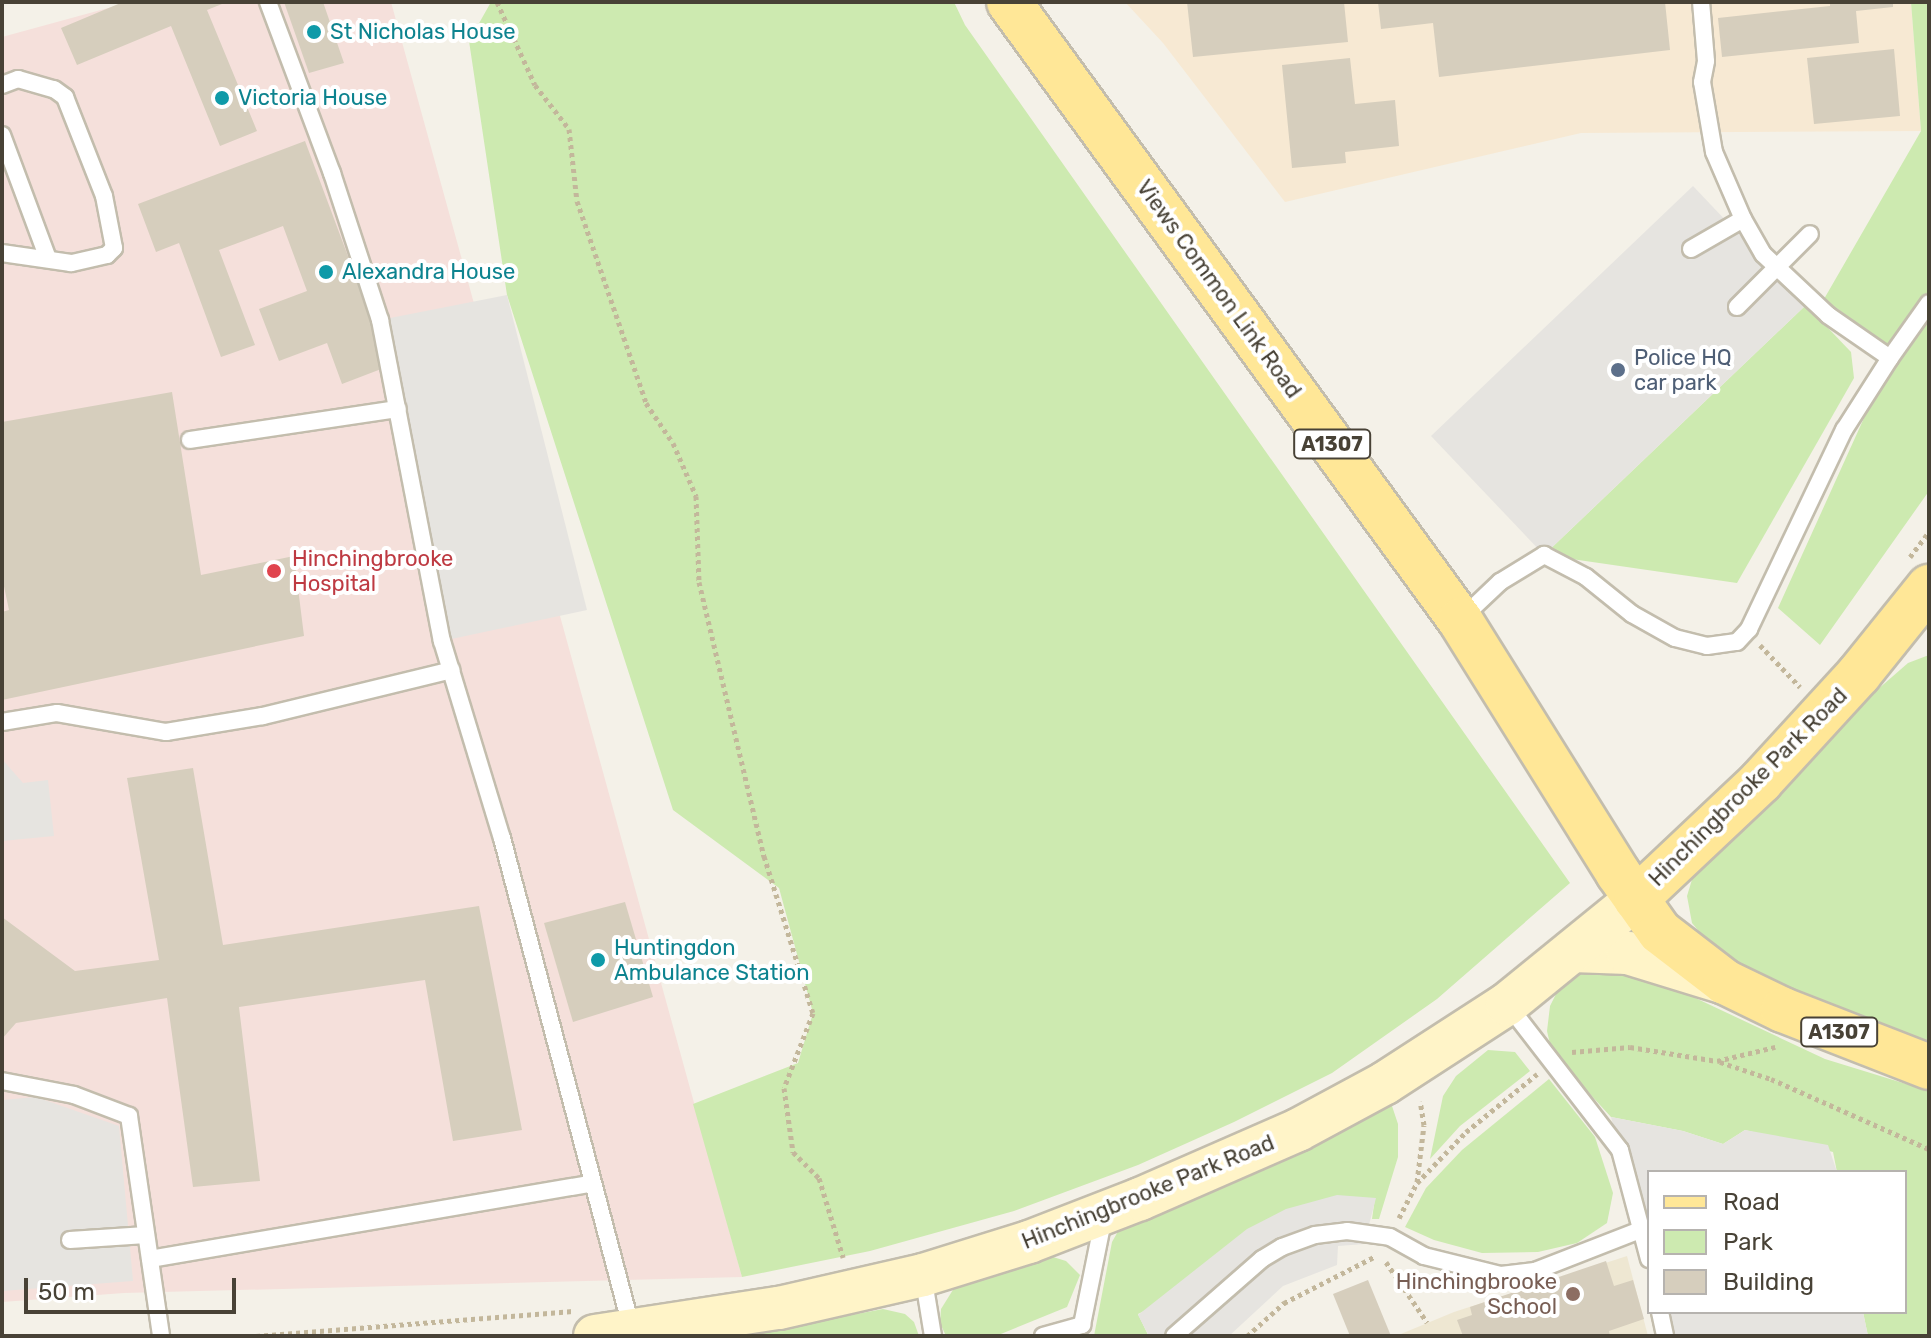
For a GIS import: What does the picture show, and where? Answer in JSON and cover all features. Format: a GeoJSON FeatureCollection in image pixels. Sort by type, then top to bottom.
{"type":"FeatureCollection","features":[{"type":"Feature","properties":{"kind":"main road","name":"Views Common Link Road"},"geometry":{"type":"LineString","coordinates":[[1009,2],[1460,620],[1636,899]]}},
{"type":"Feature","properties":{"kind":"main road","name":"Hinchingbrooke Park Road"},"geometry":{"type":"LineString","coordinates":[[1915,578],[1859,674],[1761,781],[1636,899],[1660,932],[1725,982],[1783,1010],[1929,1067]]}},
{"type":"Feature","properties":{"kind":"main road"},"geometry":{"type":"LineString","coordinates":[[1859,674],[1929,637]]}},
{"type":"Feature","properties":{"kind":"street","name":"Hinchingbrooke Park Road"},"geometry":{"type":"LineString","coordinates":[[618,1325],[779,1308],[923,1275],[1104,1214],[1298,1130],[1405,1071],[1507,1004],[1636,899]]}},
{"type":"Feature","properties":{"kind":"street"},"geometry":{"type":"LineString","coordinates":[[1573,951],[1628,953],[1725,982]]}},
{"type":"Feature","properties":{"kind":"lane"},"geometry":{"type":"LineString","coordinates":[[268,2],[332,173],[380,320],[451,670],[502,838],[593,1183],[618,1325]]}},
{"type":"Feature","properties":{"kind":"lane"},"geometry":{"type":"LineString","coordinates":[[1701,2],[1706,61],[1702,82],[1714,152],[1743,219],[1763,254],[1778,269],[1828,315],[1890,358]]}},
{"type":"Feature","properties":{"kind":"lane"},"geometry":{"type":"LineString","coordinates":[[2,85],[18,79],[54,89],[65,97],[104,196],[114,248],[107,255],[71,263],[2,253]]}},
{"type":"Feature","properties":{"kind":"lane"},"geometry":{"type":"LineString","coordinates":[[2,135],[48,259]]}},
{"type":"Feature","properties":{"kind":"lane"},"geometry":{"type":"LineString","coordinates":[[1691,249],[1743,219]]}},
{"type":"Feature","properties":{"kind":"lane"},"geometry":{"type":"LineString","coordinates":[[1737,307],[1810,234]]}},
{"type":"Feature","properties":{"kind":"lane"},"geometry":{"type":"LineString","coordinates":[[1460,620],[1500,582],[1544,555],[1586,577],[1632,614],[1675,638],[1707,646],[1737,642],[1749,629],[1844,430],[1929,303]]}},
{"type":"Feature","properties":{"kind":"lane"},"geometry":{"type":"LineString","coordinates":[[190,440],[398,409]]}},
{"type":"Feature","properties":{"kind":"lane"},"geometry":{"type":"LineString","coordinates":[[2,722],[57,713],[166,732],[263,716],[451,670]]}},
{"type":"Feature","properties":{"kind":"lane"},"geometry":{"type":"LineString","coordinates":[[1507,1004],[1620,1150],[1647,1249]]}},
{"type":"Feature","properties":{"kind":"lane"},"geometry":{"type":"LineString","coordinates":[[2,1081],[74,1095],[129,1116],[161,1336]]}},
{"type":"Feature","properties":{"kind":"lane"},"geometry":{"type":"LineString","coordinates":[[150,1259],[593,1183]]}},
{"type":"Feature","properties":{"kind":"lane"},"geometry":{"type":"LineString","coordinates":[[1043,1336],[1081,1330],[1104,1214]]}},
{"type":"Feature","properties":{"kind":"lane"},"geometry":{"type":"LineString","coordinates":[[1174,1336],[1262,1259],[1282,1247],[1315,1235],[1347,1231],[1390,1237],[1424,1256],[1501,1275],[1535,1271],[1643,1229]]}},
{"type":"Feature","properties":{"kind":"lane"},"geometry":{"type":"LineString","coordinates":[[70,1240],[146,1235]]}},
{"type":"Feature","properties":{"kind":"lane"},"geometry":{"type":"LineString","coordinates":[[923,1275],[933,1336]]}},
{"type":"Feature","properties":{"kind":"lane"},"geometry":{"type":"LineString","coordinates":[[1660,1314],[1665,1336]]}},
{"type":"Feature","properties":{"kind":"path"},"geometry":{"type":"LineString","coordinates":[[497,2],[535,85],[569,129],[577,201],[646,403],[673,443],[696,496],[699,582],[764,856],[813,1013],[784,1088],[793,1152],[819,1178],[845,1264],[848,1292]]}},
{"type":"Feature","properties":{"kind":"path"},"geometry":{"type":"LineString","coordinates":[[1915,578],[1929,532]]}},
{"type":"Feature","properties":{"kind":"path"},"geometry":{"type":"LineString","coordinates":[[1749,629],[1761,647],[1807,693]]}},
{"type":"Feature","properties":{"kind":"path"},"geometry":{"type":"LineString","coordinates":[[1717,1061],[1778,1046]]}},
{"type":"Feature","properties":{"kind":"path"},"geometry":{"type":"LineString","coordinates":[[1247,1336],[1284,1303],[1375,1256],[1390,1237],[1417,1183],[1466,1132],[1552,1061],[1570,1052],[1630,1047],[1717,1061],[1771,1079],[1929,1149]]}},
{"type":"Feature","properties":{"kind":"path"},"geometry":{"type":"LineString","coordinates":[[1405,1071],[1423,1106],[1417,1183]]}},
{"type":"Feature","properties":{"kind":"path"},"geometry":{"type":"LineString","coordinates":[[1375,1256],[1388,1263],[1427,1322]]}},
{"type":"Feature","properties":{"kind":"path"},"geometry":{"type":"LineString","coordinates":[[256,1336],[618,1325]]}},
{"type":"Feature","properties":{"kind":"shaded area","name":"Hinchingbrooke Hospital"},"geometry":{"type":"Polygon","coordinates":[[[130,2],[391,2],[742,1277],[124,1293],[2,1302],[2,37],[130,2]]]}},
{"type":"Feature","properties":{"kind":"shaded area"},"geometry":{"type":"Polygon","coordinates":[[[1125,2],[1911,2],[1921,131],[1581,133],[1285,202],[1163,43],[1125,2]]]}},
{"type":"Feature","properties":{"kind":"shaded area","name":"Police HQ car park"},"geometry":{"type":"Polygon","coordinates":[[[1693,186],[1806,305],[1544,555],[1431,436],[1693,186]]]}},
{"type":"Feature","properties":{"kind":"shaded area"},"geometry":{"type":"Polygon","coordinates":[[[507,295],[587,610],[442,641],[380,320],[507,295]]]}},
{"type":"Feature","properties":{"kind":"shaded area"},"geometry":{"type":"Polygon","coordinates":[[[2,759],[23,783],[48,780],[54,836],[2,841],[2,759]]]}},
{"type":"Feature","properties":{"kind":"shaded area"},"geometry":{"type":"Polygon","coordinates":[[[36,1097],[119,1126],[133,1281],[2,1291],[2,1100],[36,1097]]]}},
{"type":"Feature","properties":{"kind":"shaded area"},"geometry":{"type":"Polygon","coordinates":[[[1611,1117],[1683,1131],[1723,1144],[1745,1130],[1828,1145],[1836,1170],[1647,1170],[1647,1252],[1611,1117]]]}},
{"type":"Feature","properties":{"kind":"shaded area"},"geometry":{"type":"Polygon","coordinates":[[[1337,1195],[1376,1198],[1364,1244],[1338,1246],[1337,1265],[1283,1286],[1229,1336],[1149,1336],[1138,1315],[1247,1229],[1286,1209],[1337,1195]]]}},
{"type":"Feature","properties":{"kind":"shaded area","name":"Hinchingbrooke School"},"geometry":{"type":"Polygon","coordinates":[[[1627,1256],[1648,1336],[1396,1336],[1454,1312],[1627,1256]]]}},
{"type":"Feature","properties":{"kind":"shaded area"},"geometry":{"type":"Polygon","coordinates":[[[1660,1314],[1863,1314],[1868,1336],[1665,1336],[1660,1314]]]}},
{"type":"Feature","properties":{"kind":"green space"},"geometry":{"type":"Polygon","coordinates":[[[491,2],[954,2],[965,25],[1570,883],[1437,999],[1332,1073],[1234,1122],[1138,1165],[1014,1211],[870,1251],[742,1277],[693,1104],[798,1063],[813,1013],[779,888],[673,810],[507,295],[469,41],[491,2]]]}},
{"type":"Feature","properties":{"kind":"green space"},"geometry":{"type":"Polygon","coordinates":[[[1911,2],[1929,2],[1929,491],[1820,645],[1778,608],[1869,407],[1903,357],[1824,299],[1921,131],[1911,2]]]}},
{"type":"Feature","properties":{"kind":"green space"},"geometry":{"type":"Polygon","coordinates":[[[1806,305],[1851,352],[1854,378],[1737,583],[1544,555],[1806,305]]]}},
{"type":"Feature","properties":{"kind":"green space"},"geometry":{"type":"Polygon","coordinates":[[[1929,655],[1929,1060],[1796,1007],[1716,952],[1692,923],[1687,896],[1694,873],[1877,690],[1908,663],[1929,655]]]}},
{"type":"Feature","properties":{"kind":"green space"},"geometry":{"type":"Polygon","coordinates":[[[1599,968],[1655,979],[1825,1059],[1929,1091],[1929,1336],[1868,1336],[1863,1314],[1907,1314],[1907,1170],[1837,1170],[1833,1152],[1745,1130],[1723,1144],[1683,1131],[1611,1117],[1566,1068],[1550,1044],[1547,1031],[1550,1006],[1557,992],[1583,970],[1599,968]]]}},
{"type":"Feature","properties":{"kind":"green space"},"geometry":{"type":"Polygon","coordinates":[[[1488,1050],[1515,1052],[1530,1071],[1460,1126],[1430,1159],[1443,1096],[1456,1076],[1488,1050]]]}},
{"type":"Feature","properties":{"kind":"green space"},"geometry":{"type":"Polygon","coordinates":[[[1549,1079],[1595,1137],[1613,1193],[1607,1223],[1577,1243],[1538,1252],[1482,1253],[1434,1240],[1405,1227],[1426,1188],[1462,1150],[1549,1079]]]}},
{"type":"Feature","properties":{"kind":"green space"},"geometry":{"type":"Polygon","coordinates":[[[1390,1100],[1398,1124],[1398,1157],[1379,1219],[1372,1219],[1375,1198],[1138,1314],[1148,1335],[1094,1336],[1112,1242],[1121,1226],[1390,1100]]]}},
{"type":"Feature","properties":{"kind":"green space"},"geometry":{"type":"Polygon","coordinates":[[[1053,1257],[1066,1261],[1080,1275],[1067,1307],[996,1336],[946,1336],[940,1323],[941,1309],[956,1285],[1035,1259],[1053,1257]]]}},
{"type":"Feature","properties":{"kind":"green space"},"geometry":{"type":"Polygon","coordinates":[[[883,1309],[905,1314],[914,1322],[919,1336],[741,1336],[883,1309]]]}},
{"type":"Feature","properties":{"kind":"building","name":"Victoria House"},"geometry":{"type":"Polygon","coordinates":[[[123,2],[227,2],[207,10],[257,131],[220,146],[171,26],[77,65],[61,28],[123,2]]]}},
{"type":"Feature","properties":{"kind":"building","name":"St Nicholas House"},"geometry":{"type":"Polygon","coordinates":[[[284,2],[323,2],[344,63],[309,73],[284,2]]]}},
{"type":"Feature","properties":{"kind":"building"},"geometry":{"type":"Polygon","coordinates":[[[1187,2],[1344,2],[1348,42],[1193,57],[1187,2]]]}},
{"type":"Feature","properties":{"kind":"building"},"geometry":{"type":"Polygon","coordinates":[[[1378,2],[1665,2],[1670,50],[1439,77],[1433,23],[1381,29],[1378,2]]]}},
{"type":"Feature","properties":{"kind":"building"},"geometry":{"type":"Polygon","coordinates":[[[1830,2],[1893,2],[1893,7],[1856,11],[1859,43],[1722,57],[1718,18],[1830,6],[1830,2]]]}},
{"type":"Feature","properties":{"kind":"building"},"geometry":{"type":"Polygon","coordinates":[[[1894,49],[1900,116],[1814,124],[1807,58],[1894,49]]]}},
{"type":"Feature","properties":{"kind":"building"},"geometry":{"type":"Polygon","coordinates":[[[1350,58],[1355,104],[1395,100],[1399,146],[1345,152],[1346,163],[1292,168],[1282,65],[1350,58]]]}},
{"type":"Feature","properties":{"kind":"building","name":"Alexandra House"},"geometry":{"type":"Polygon","coordinates":[[[305,141],[389,366],[342,384],[327,343],[279,361],[259,309],[307,291],[283,226],[219,250],[255,345],[221,357],[179,243],[156,252],[138,204],[305,141]]]}},
{"type":"Feature","properties":{"kind":"building"},"geometry":{"type":"Polygon","coordinates":[[[172,392],[201,575],[294,556],[304,636],[2,700],[2,612],[9,610],[2,577],[2,422],[172,392]]]}},
{"type":"Feature","properties":{"kind":"building"},"geometry":{"type":"Polygon","coordinates":[[[193,768],[223,945],[479,906],[522,1130],[453,1141],[425,980],[239,1007],[260,1181],[193,1187],[167,998],[16,1023],[2,1039],[2,917],[75,971],[159,960],[127,778],[193,768]]]}},
{"type":"Feature","properties":{"kind":"building","name":"Huntingdon Ambulance Station"},"geometry":{"type":"Polygon","coordinates":[[[625,902],[653,997],[573,1022],[544,923],[625,902]]]}},
{"type":"Feature","properties":{"kind":"building","name":"Hinchingbrooke School"},"geometry":{"type":"Polygon","coordinates":[[[1606,1261],[1614,1286],[1633,1280],[1644,1319],[1609,1331],[1610,1336],[1463,1336],[1457,1320],[1472,1315],[1470,1307],[1606,1261]]]}},
{"type":"Feature","properties":{"kind":"building"},"geometry":{"type":"Polygon","coordinates":[[[1368,1280],[1391,1336],[1350,1336],[1333,1294],[1368,1280]]]}},
{"type":"Feature","properties":{"kind":"place","name":"St Nicholas House"},"geometry":{"type":"Point","coordinates":[314,32]}},
{"type":"Feature","properties":{"kind":"place","name":"Victoria House"},"geometry":{"type":"Point","coordinates":[222,98]}},
{"type":"Feature","properties":{"kind":"place","name":"Alexandra House"},"geometry":{"type":"Point","coordinates":[326,272]}},
{"type":"Feature","properties":{"kind":"place","name":"Police HQ car park"},"geometry":{"type":"Point","coordinates":[1618,370]}},
{"type":"Feature","properties":{"kind":"place","name":"Hinchingbrooke Hospital"},"geometry":{"type":"Point","coordinates":[274,571]}},
{"type":"Feature","properties":{"kind":"place","name":"Huntingdon Ambulance Station"},"geometry":{"type":"Point","coordinates":[598,960]}},
{"type":"Feature","properties":{"kind":"place","name":"Hinchingbrooke School"},"geometry":{"type":"Point","coordinates":[1573,1294]}}]}
